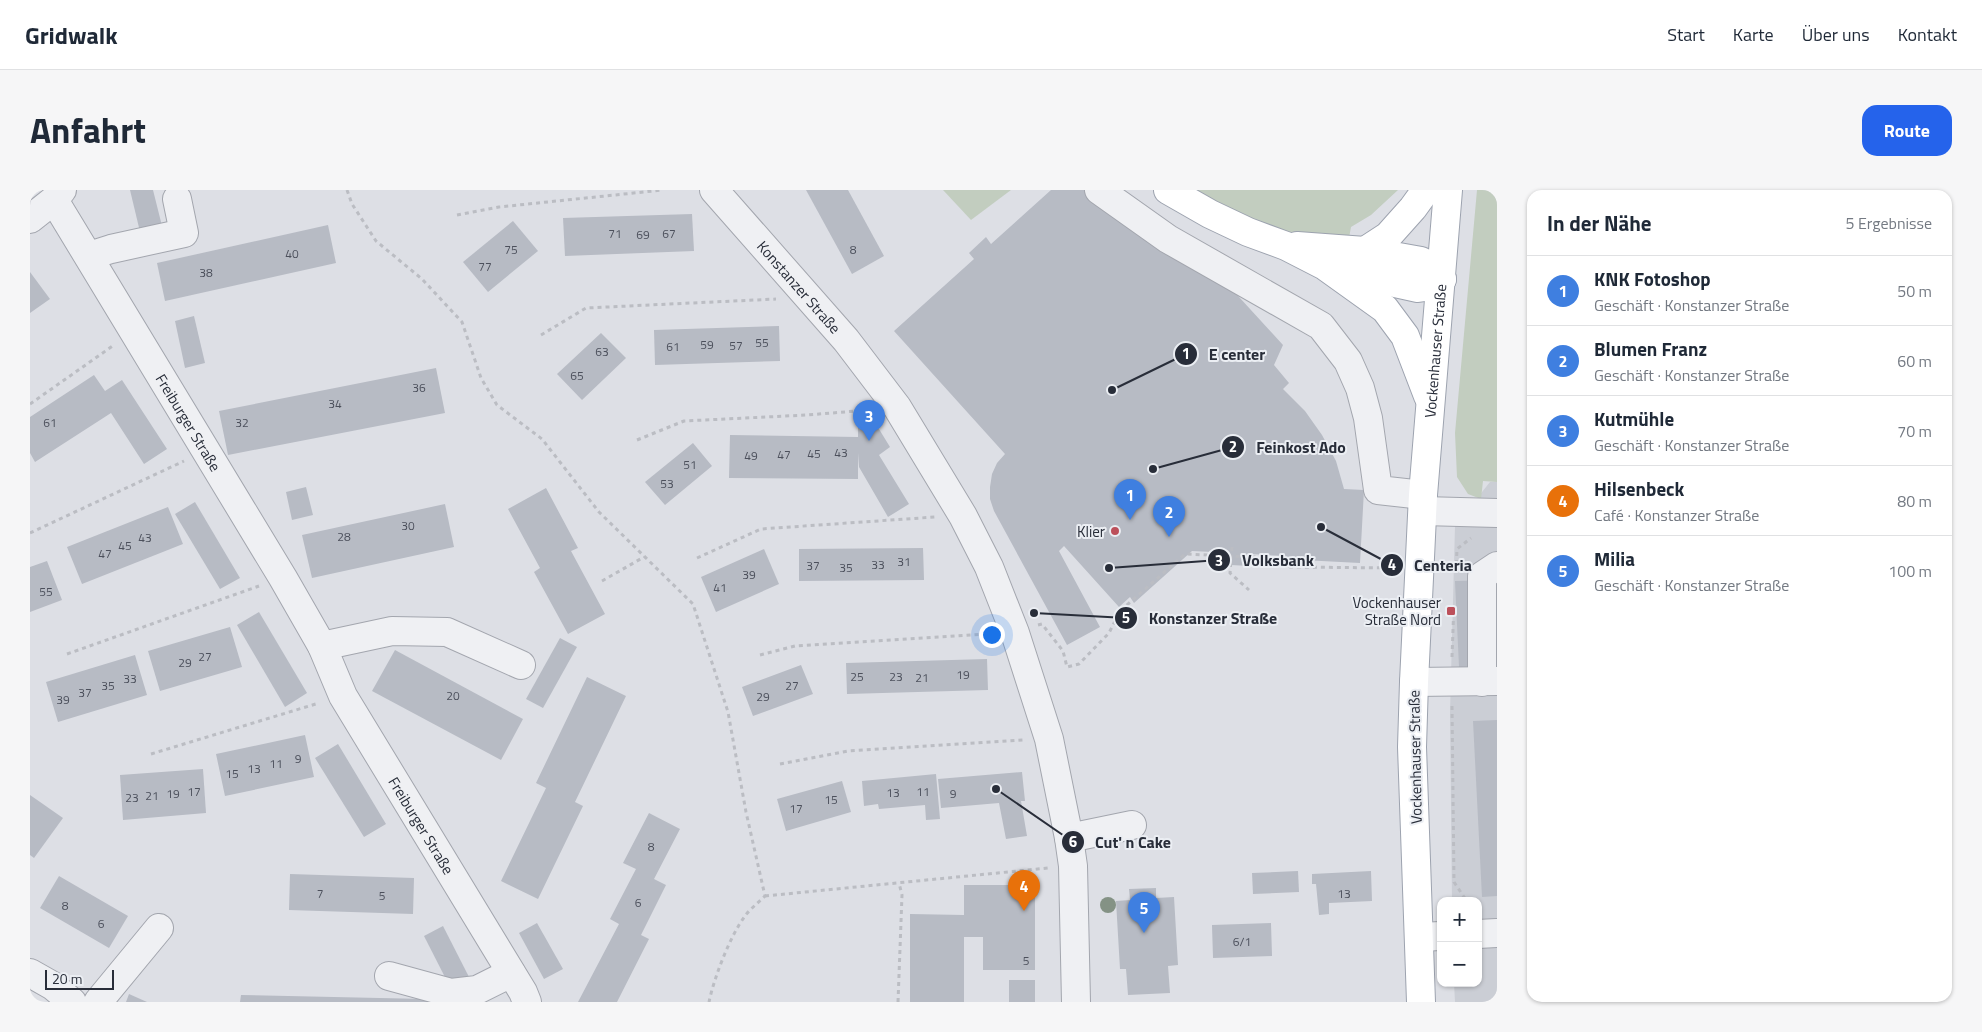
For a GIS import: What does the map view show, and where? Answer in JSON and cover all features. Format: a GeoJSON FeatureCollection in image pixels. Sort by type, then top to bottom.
{"type":"FeatureCollection","features":[{"type":"Feature","properties":{"kind":"main road"},"geometry":{"type":"LineString","coordinates":[[1168,190],[1188,203],[1248,232],[1286,246],[1325,266],[1385,310],[1405,336],[1430,402]]}},
{"type":"Feature","properties":{"kind":"main road"},"geometry":{"type":"LineString","coordinates":[[1366,251],[1388,236],[1426,190]]}},
{"type":"Feature","properties":{"kind":"main road","name":"Vockenhauser Straße"},"geometry":{"type":"LineString","coordinates":[[1421,1002],[1430,937],[1412,747],[1414,682],[1423,503],[1448,190]]}},
{"type":"Feature","properties":{"kind":"main road"},"geometry":{"type":"LineString","coordinates":[[1286,246],[1366,251],[1421,261],[1433,268],[1442,279],[1432,286],[1418,288],[1354,275],[1325,266]]}},
{"type":"Feature","properties":{"kind":"street","name":"Konstanzer Straße"},"geometry":{"type":"LineString","coordinates":[[714,190],[846,340],[897,407],[963,516],[989,567],[1016,633],[1049,738],[1073,866],[1076,1002]]}},
{"type":"Feature","properties":{"kind":"street"},"geometry":{"type":"LineString","coordinates":[[1099,190],[1168,239],[1321,326],[1348,362],[1360,388],[1368,418],[1378,490],[1423,503],[1497,514]]}},
{"type":"Feature","properties":{"kind":"street"},"geometry":{"type":"LineString","coordinates":[[30,219],[58,195]]}},
{"type":"Feature","properties":{"kind":"street","name":"Freiburger Straße"},"geometry":{"type":"LineString","coordinates":[[58,195],[89,256],[207,450],[322,646],[343,696],[527,1002]]}},
{"type":"Feature","properties":{"kind":"street"},"geometry":{"type":"LineString","coordinates":[[89,256],[111,249],[184,233],[177,199]]}},
{"type":"Feature","properties":{"kind":"street"},"geometry":{"type":"LineString","coordinates":[[1414,682],[1490,681],[1482,576],[1497,566]]}},
{"type":"Feature","properties":{"kind":"street"},"geometry":{"type":"LineString","coordinates":[[322,646],[392,632],[447,632],[521,665]]}},
{"type":"Feature","properties":{"kind":"street"},"geometry":{"type":"LineString","coordinates":[[1069,838],[1132,825]]}},
{"type":"Feature","properties":{"kind":"street"},"geometry":{"type":"LineString","coordinates":[[98,1002],[159,928]]}},
{"type":"Feature","properties":{"kind":"street"},"geometry":{"type":"LineString","coordinates":[[1482,934],[1497,933]]}},
{"type":"Feature","properties":{"kind":"street"},"geometry":{"type":"LineString","coordinates":[[30,973],[53,986],[72,1002]]}},
{"type":"Feature","properties":{"kind":"street"},"geometry":{"type":"LineString","coordinates":[[389,976],[451,993],[477,990],[511,973]]}},
{"type":"Feature","properties":{"kind":"path"},"geometry":{"type":"LineString","coordinates":[[347,190],[352,204],[376,241],[422,279],[462,322],[481,378],[497,405],[542,439],[599,512],[693,604],[728,712],[746,812],[765,896]]}},
{"type":"Feature","properties":{"kind":"path"},"geometry":{"type":"LineString","coordinates":[[457,215],[500,207],[663,190]]}},
{"type":"Feature","properties":{"kind":"path"},"geometry":{"type":"LineString","coordinates":[[541,335],[586,308],[809,298]]}},
{"type":"Feature","properties":{"kind":"path"},"geometry":{"type":"LineString","coordinates":[[30,404],[134,330]]}},
{"type":"Feature","properties":{"kind":"path"},"geometry":{"type":"LineString","coordinates":[[637,440],[684,421],[807,415],[897,407]]}},
{"type":"Feature","properties":{"kind":"path"},"geometry":{"type":"LineString","coordinates":[[30,533],[207,450]]}},
{"type":"Feature","properties":{"kind":"path"},"geometry":{"type":"LineString","coordinates":[[698,558],[761,529],[963,516]]}},
{"type":"Feature","properties":{"kind":"path"},"geometry":{"type":"LineString","coordinates":[[1232,547],[1230,572],[1249,590]]}},
{"type":"Feature","properties":{"kind":"path"},"geometry":{"type":"LineString","coordinates":[[760,655],[795,646],[1016,633],[1042,624],[1063,651],[1067,666],[1079,664],[1109,633],[1120,611],[1184,554],[1276,558],[1290,567],[1395,568]]}},
{"type":"Feature","properties":{"kind":"path"},"geometry":{"type":"LineString","coordinates":[[602,581],[644,557]]}},
{"type":"Feature","properties":{"kind":"path"},"geometry":{"type":"LineString","coordinates":[[67,654],[283,578]]}},
{"type":"Feature","properties":{"kind":"path"},"geometry":{"type":"LineString","coordinates":[[150,754],[343,696]]}},
{"type":"Feature","properties":{"kind":"path"},"geometry":{"type":"LineString","coordinates":[[780,764],[848,751],[1049,738]]}},
{"type":"Feature","properties":{"kind":"path"},"geometry":{"type":"LineString","coordinates":[[710,1002],[712,991],[728,947],[745,916],[765,896],[1073,866]]}},
{"type":"Feature","properties":{"kind":"path"},"geometry":{"type":"LineString","coordinates":[[898,1002],[902,895],[899,883]]}},
{"type":"Feature","properties":{"kind":"shaded area"},"geometry":{"type":"Polygon","coordinates":[[[1490,482],[1497,482],[1497,1002],[1455,1002],[1454,987],[1482,987],[1482,897],[1452,897],[1450,713],[1455,526],[1490,482]]]}},
{"type":"Feature","properties":{"kind":"green space"},"geometry":{"type":"Polygon","coordinates":[[[943,190],[1011,190],[971,220],[943,190]]]}},
{"type":"Feature","properties":{"kind":"green space"},"geometry":{"type":"Polygon","coordinates":[[[1193,190],[1398,190],[1371,215],[1351,227],[1349,238],[1314,238],[1265,226],[1193,190]]]}},
{"type":"Feature","properties":{"kind":"green space"},"geometry":{"type":"Polygon","coordinates":[[[1477,190],[1497,190],[1497,482],[1483,481],[1481,499],[1468,494],[1457,477],[1455,433],[1477,190]]]}},
{"type":"Feature","properties":{"kind":"building"},"geometry":{"type":"Polygon","coordinates":[[[130,190],[153,190],[163,230],[141,236],[130,190]]]}},
{"type":"Feature","properties":{"kind":"building"},"geometry":{"type":"Polygon","coordinates":[[[806,190],[848,190],[884,256],[852,274],[806,190]]]}},
{"type":"Feature","properties":{"kind":"building"},"geometry":{"type":"Polygon","coordinates":[[[1051,190],[1087,190],[1218,274],[1283,345],[1274,365],[1289,383],[1283,389],[1305,411],[1322,435],[1336,461],[1344,489],[1364,490],[1360,563],[1283,559],[1283,556],[1250,554],[1249,566],[1213,564],[1213,552],[1192,551],[1134,603],[1130,597],[1119,607],[1064,546],[1059,551],[1100,627],[1067,645],[994,511],[990,499],[992,474],[997,463],[1005,454],[894,331],[974,259],[969,253],[986,237],[991,244],[1051,190]]]}},
{"type":"Feature","properties":{"kind":"building"},"geometry":{"type":"Polygon","coordinates":[[[692,214],[694,251],[565,256],[563,218],[692,214]]]}},
{"type":"Feature","properties":{"kind":"building"},"geometry":{"type":"Polygon","coordinates":[[[513,221],[538,251],[488,292],[463,262],[513,221]]]}},
{"type":"Feature","properties":{"kind":"building"},"geometry":{"type":"Polygon","coordinates":[[[328,225],[336,263],[165,301],[157,263],[328,225]]]}},
{"type":"Feature","properties":{"kind":"building"},"geometry":{"type":"Polygon","coordinates":[[[30,272],[50,299],[30,313],[30,272]]]}},
{"type":"Feature","properties":{"kind":"building"},"geometry":{"type":"Polygon","coordinates":[[[194,316],[205,363],[185,368],[175,321],[194,316]]]}},
{"type":"Feature","properties":{"kind":"building"},"geometry":{"type":"Polygon","coordinates":[[[779,326],[780,361],[655,365],[654,330],[779,326]]]}},
{"type":"Feature","properties":{"kind":"building"},"geometry":{"type":"Polygon","coordinates":[[[601,333],[626,358],[582,400],[557,374],[601,333]]]}},
{"type":"Feature","properties":{"kind":"building"},"geometry":{"type":"Polygon","coordinates":[[[436,368],[445,413],[228,455],[219,411],[436,368]]]}},
{"type":"Feature","properties":{"kind":"building"},"geometry":{"type":"Polygon","coordinates":[[[94,375],[105,391],[122,380],[167,449],[144,464],[111,413],[35,462],[30,453],[30,417],[94,375]]]}},
{"type":"Feature","properties":{"kind":"building"},"geometry":{"type":"Polygon","coordinates":[[[871,416],[890,447],[879,455],[909,504],[888,517],[859,467],[858,453],[858,479],[729,478],[730,435],[858,437],[858,425],[871,416]]]}},
{"type":"Feature","properties":{"kind":"building"},"geometry":{"type":"Polygon","coordinates":[[[693,443],[712,466],[665,505],[645,482],[693,443]]]}},
{"type":"Feature","properties":{"kind":"building"},"geometry":{"type":"Polygon","coordinates":[[[306,487],[313,515],[292,520],[286,492],[306,487]]]}},
{"type":"Feature","properties":{"kind":"building"},"geometry":{"type":"Polygon","coordinates":[[[546,488],[578,548],[571,551],[605,614],[568,634],[534,572],[540,568],[508,509],[546,488]]]}},
{"type":"Feature","properties":{"kind":"building"},"geometry":{"type":"Polygon","coordinates":[[[195,502],[240,578],[220,589],[175,514],[195,502]]]}},
{"type":"Feature","properties":{"kind":"building"},"geometry":{"type":"Polygon","coordinates":[[[445,504],[454,547],[312,578],[302,535],[445,504]]]}},
{"type":"Feature","properties":{"kind":"building"},"geometry":{"type":"Polygon","coordinates":[[[168,507],[183,544],[82,584],[67,547],[168,507]]]}},
{"type":"Feature","properties":{"kind":"building"},"geometry":{"type":"Polygon","coordinates":[[[923,548],[924,580],[799,581],[799,549],[923,548]]]}},
{"type":"Feature","properties":{"kind":"building"},"geometry":{"type":"Polygon","coordinates":[[[764,549],[779,584],[716,612],[701,577],[764,549]]]}},
{"type":"Feature","properties":{"kind":"building"},"geometry":{"type":"Polygon","coordinates":[[[47,561],[62,600],[30,612],[30,567],[47,561]]]}},
{"type":"Feature","properties":{"kind":"building"},"geometry":{"type":"Polygon","coordinates":[[[1497,580],[1497,665],[1459,667],[1455,581],[1497,580]]]}},
{"type":"Feature","properties":{"kind":"building"},"geometry":{"type":"Polygon","coordinates":[[[259,612],[307,693],[285,707],[237,625],[259,612]]]}},
{"type":"Feature","properties":{"kind":"building"},"geometry":{"type":"Polygon","coordinates":[[[230,627],[242,667],[160,691],[148,651],[230,627]]]}},
{"type":"Feature","properties":{"kind":"building"},"geometry":{"type":"Polygon","coordinates":[[[560,638],[577,647],[543,708],[526,699],[560,638]]]}},
{"type":"Feature","properties":{"kind":"building"},"geometry":{"type":"Polygon","coordinates":[[[395,650],[523,719],[501,760],[372,691],[395,650]]]}},
{"type":"Feature","properties":{"kind":"building"},"geometry":{"type":"Polygon","coordinates":[[[135,655],[147,695],[58,722],[46,682],[135,655]]]}},
{"type":"Feature","properties":{"kind":"building"},"geometry":{"type":"Polygon","coordinates":[[[987,659],[988,690],[847,694],[846,663],[987,659]]]}},
{"type":"Feature","properties":{"kind":"building"},"geometry":{"type":"Polygon","coordinates":[[[801,665],[813,694],[753,716],[742,687],[801,665]]]}},
{"type":"Feature","properties":{"kind":"building"},"geometry":{"type":"Polygon","coordinates":[[[587,677],[626,696],[575,802],[583,806],[538,899],[501,881],[546,788],[536,783],[587,677]]]}},
{"type":"Feature","properties":{"kind":"building"},"geometry":{"type":"Polygon","coordinates":[[[1497,720],[1497,896],[1482,897],[1473,721],[1497,720]]]}},
{"type":"Feature","properties":{"kind":"building"},"geometry":{"type":"Polygon","coordinates":[[[305,735],[314,777],[225,796],[216,754],[305,735]]]}},
{"type":"Feature","properties":{"kind":"building"},"geometry":{"type":"Polygon","coordinates":[[[338,744],[386,824],[364,837],[315,758],[338,744]]]}},
{"type":"Feature","properties":{"kind":"building"},"geometry":{"type":"Polygon","coordinates":[[[203,769],[206,813],[123,820],[120,775],[203,769]]]}},
{"type":"Feature","properties":{"kind":"building"},"geometry":{"type":"Polygon","coordinates":[[[1022,772],[1025,801],[1021,801],[1027,836],[1006,839],[999,803],[941,808],[938,779],[1022,772]]]}},
{"type":"Feature","properties":{"kind":"building"},"geometry":{"type":"Polygon","coordinates":[[[936,774],[940,819],[926,820],[925,805],[879,809],[878,804],[864,806],[862,781],[936,774]]]}},
{"type":"Feature","properties":{"kind":"building"},"geometry":{"type":"Polygon","coordinates":[[[842,781],[851,812],[786,831],[777,799],[842,781]]]}},
{"type":"Feature","properties":{"kind":"building"},"geometry":{"type":"Polygon","coordinates":[[[30,795],[63,818],[34,858],[30,855],[30,795]]]}},
{"type":"Feature","properties":{"kind":"building"},"geometry":{"type":"Polygon","coordinates":[[[649,813],[680,829],[654,879],[666,885],[641,935],[649,939],[617,1002],[578,1002],[619,924],[610,919],[636,869],[623,863],[649,813]]]}},
{"type":"Feature","properties":{"kind":"building"},"geometry":{"type":"Polygon","coordinates":[[[1298,871],[1299,892],[1253,894],[1252,873],[1298,871]]]}},
{"type":"Feature","properties":{"kind":"building"},"geometry":{"type":"Polygon","coordinates":[[[1371,871],[1372,901],[1329,903],[1329,914],[1319,915],[1316,884],[1312,884],[1312,874],[1371,871]]]}},
{"type":"Feature","properties":{"kind":"building"},"geometry":{"type":"Polygon","coordinates":[[[290,874],[414,878],[413,914],[289,910],[290,874]]]}},
{"type":"Feature","properties":{"kind":"building"},"geometry":{"type":"Polygon","coordinates":[[[59,876],[128,916],[109,948],[40,908],[59,876]]]}},
{"type":"Feature","properties":{"kind":"building"},"geometry":{"type":"Polygon","coordinates":[[[964,885],[1035,885],[1035,970],[983,970],[983,937],[964,937],[964,1002],[910,1002],[910,914],[964,915],[964,885]]]}},
{"type":"Feature","properties":{"kind":"building"},"geometry":{"type":"Polygon","coordinates":[[[1156,888],[1156,898],[1174,897],[1178,965],[1168,966],[1170,993],[1128,995],[1126,969],[1120,969],[1116,901],[1130,900],[1129,889],[1156,888]]]}},
{"type":"Feature","properties":{"kind":"building"},"geometry":{"type":"Polygon","coordinates":[[[537,923],[563,969],[544,979],[519,933],[537,923]]]}},
{"type":"Feature","properties":{"kind":"building"},"geometry":{"type":"Polygon","coordinates":[[[1271,923],[1272,956],[1213,958],[1212,925],[1271,923]]]}},
{"type":"Feature","properties":{"kind":"building"},"geometry":{"type":"Polygon","coordinates":[[[443,926],[469,977],[450,987],[424,936],[443,926]]]}},
{"type":"Feature","properties":{"kind":"building"},"geometry":{"type":"Polygon","coordinates":[[[1009,980],[1035,980],[1035,1002],[1009,1002],[1009,980]]]}},
{"type":"Feature","properties":{"kind":"building"},"geometry":{"type":"Polygon","coordinates":[[[129,994],[147,1002],[126,1002],[129,994]]]}},
{"type":"Feature","properties":{"kind":"building"},"geometry":{"type":"Polygon","coordinates":[[[241,995],[471,1000],[471,1002],[240,1002],[241,995]]]}},
{"type":"Feature","properties":{"kind":"place","name":"E center"},"geometry":{"type":"Point","coordinates":[1112,390]}},
{"type":"Feature","properties":{"kind":"place","name":"Kutmühle"},"geometry":{"type":"Point","coordinates":[869,441]}},
{"type":"Feature","properties":{"kind":"place","name":"Feinkost Ado"},"geometry":{"type":"Point","coordinates":[1153,469]}},
{"type":"Feature","properties":{"kind":"place","name":"KNK Fotoshop"},"geometry":{"type":"Point","coordinates":[1130,520]}},
{"type":"Feature","properties":{"kind":"place","name":"Centeria"},"geometry":{"type":"Point","coordinates":[1321,527]}},
{"type":"Feature","properties":{"kind":"place","name":"Klier"},"geometry":{"type":"Point","coordinates":[1115,531]}},
{"type":"Feature","properties":{"kind":"place","name":"Blumen Franz"},"geometry":{"type":"Point","coordinates":[1169,537]}},
{"type":"Feature","properties":{"kind":"place","name":"Volksbank"},"geometry":{"type":"Point","coordinates":[1109,568]}},
{"type":"Feature","properties":{"kind":"place","name":"Vockenhauser Straße Nord"},"geometry":{"type":"Point","coordinates":[1451,611]}},
{"type":"Feature","properties":{"kind":"place","name":"Konstanzer Straße"},"geometry":{"type":"Point","coordinates":[1034,613]}},
{"type":"Feature","properties":{"kind":"place","name":"Cut' n Cake"},"geometry":{"type":"Point","coordinates":[996,789]}},
{"type":"Feature","properties":{"kind":"place","name":"Hilsenbeck"},"geometry":{"type":"Point","coordinates":[1024,911]}},
{"type":"Feature","properties":{"kind":"place","name":"Milia"},"geometry":{"type":"Point","coordinates":[1144,933]}}]}
